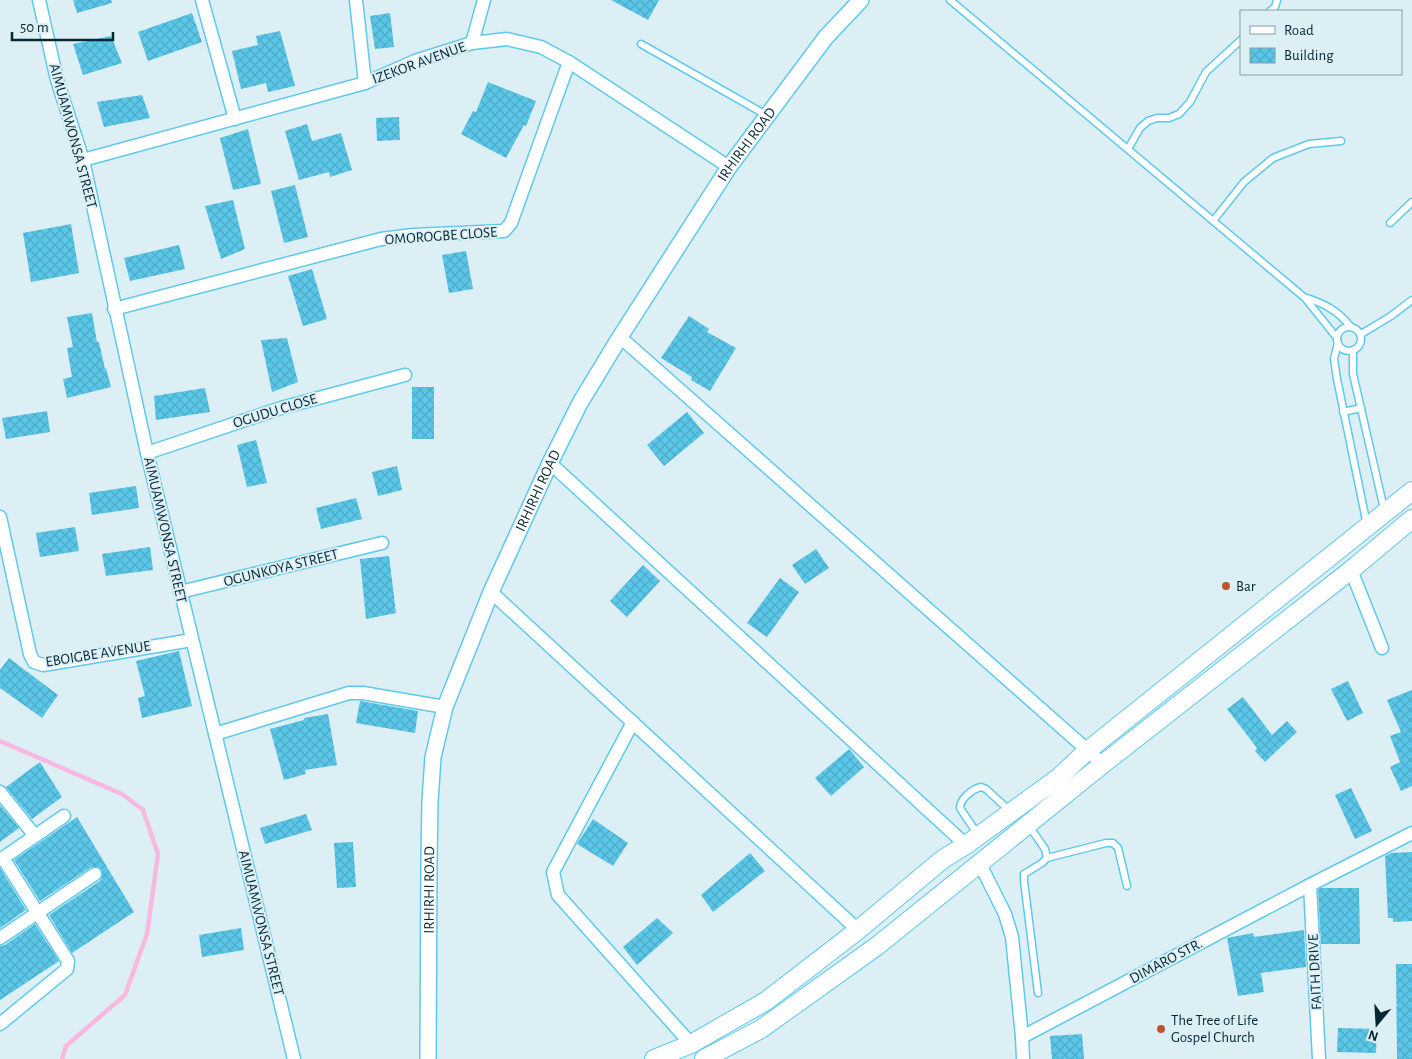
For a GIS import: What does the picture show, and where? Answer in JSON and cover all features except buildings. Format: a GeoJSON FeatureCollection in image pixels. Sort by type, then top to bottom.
{"type":"FeatureCollection","features":[{"type":"Feature","properties":{"kind":"main road"},"geometry":{"type":"LineString","coordinates":[[654,1059],[691,1044],[766,1001],[858,930],[943,859],[1058,778],[1087,751],[1412,492]]}},
{"type":"Feature","properties":{"kind":"main road"},"geometry":{"type":"LineString","coordinates":[[704,1059],[761,1028],[877,946],[1412,520]]}},
{"type":"Feature","properties":{"kind":"street","name":"AIMUAMWONSA STREET"},"geometry":{"type":"LineString","coordinates":[[39,0],[57,80],[83,160],[114,309],[147,453],[294,1059]]}},
{"type":"Feature","properties":{"kind":"street"},"geometry":{"type":"LineString","coordinates":[[202,0],[235,119]]}},
{"type":"Feature","properties":{"kind":"street"},"geometry":{"type":"LineString","coordinates":[[356,0],[365,83]]}},
{"type":"Feature","properties":{"kind":"street"},"geometry":{"type":"LineString","coordinates":[[472,44],[484,0]]}},
{"type":"Feature","properties":{"kind":"street","name":"IRHIRHI ROAD"},"geometry":{"type":"LineString","coordinates":[[428,1059],[430,801],[433,757],[445,707],[491,592],[550,463],[580,403],[620,337],[729,167],[826,38],[861,0]]}},
{"type":"Feature","properties":{"kind":"street","name":"IZEKOR AVENUE"},"geometry":{"type":"LineString","coordinates":[[83,160],[365,83],[415,62],[472,44],[507,39],[541,47],[569,62],[729,167]]}},
{"type":"Feature","properties":{"kind":"street","name":"OMOROGBE CLOSE"},"geometry":{"type":"LineString","coordinates":[[114,309],[382,239],[414,235],[504,231],[511,223],[569,62]]}},
{"type":"Feature","properties":{"kind":"street"},"geometry":{"type":"LineString","coordinates":[[620,337],[1104,764]]}},
{"type":"Feature","properties":{"kind":"street","name":"OGUDU CLOSE"},"geometry":{"type":"LineString","coordinates":[[147,453],[281,408],[405,375]]}},
{"type":"Feature","properties":{"kind":"street"},"geometry":{"type":"LineString","coordinates":[[550,463],[972,840]]}},
{"type":"Feature","properties":{"kind":"street","name":"EBOIGBE AVENUE"},"geometry":{"type":"LineString","coordinates":[[0,517],[30,654],[34,662],[43,665],[192,640]]}},
{"type":"Feature","properties":{"kind":"street","name":"OGUNKOYA STREET"},"geometry":{"type":"LineString","coordinates":[[180,592],[382,543]]}},
{"type":"Feature","properties":{"kind":"street"},"geometry":{"type":"LineString","coordinates":[[1351,570],[1382,648]]}},
{"type":"Feature","properties":{"kind":"street"},"geometry":{"type":"LineString","coordinates":[[491,592],[858,930]]}},
{"type":"Feature","properties":{"kind":"street"},"geometry":{"type":"LineString","coordinates":[[215,734],[349,693],[363,693],[445,707]]}},
{"type":"Feature","properties":{"kind":"street"},"geometry":{"type":"LineString","coordinates":[[633,722],[553,872],[558,895],[691,1044]]}},
{"type":"Feature","properties":{"kind":"street"},"geometry":{"type":"LineString","coordinates":[[0,792],[35,836]]}},
{"type":"Feature","properties":{"kind":"street"},"geometry":{"type":"LineString","coordinates":[[0,1024],[66,969],[68,960],[38,912],[1,859],[64,816]]}},
{"type":"Feature","properties":{"kind":"street","name":"DIMARO STR."},"geometry":{"type":"LineString","coordinates":[[1022,1038],[1412,833]]}},
{"type":"Feature","properties":{"kind":"street"},"geometry":{"type":"LineString","coordinates":[[980,864],[1005,914],[1012,937],[1022,1038],[1022,1059]]}},
{"type":"Feature","properties":{"kind":"street"},"geometry":{"type":"LineString","coordinates":[[0,938],[95,874]]}},
{"type":"Feature","properties":{"kind":"street","name":"FAITH DRIVE"},"geometry":{"type":"LineString","coordinates":[[1310,885],[1319,1059]]}},
{"type":"Feature","properties":{"kind":"lane"},"geometry":{"type":"LineString","coordinates":[[950,0],[1305,298],[1344,350],[1353,350],[1360,344],[1361,334]]}},
{"type":"Feature","properties":{"kind":"lane"},"geometry":{"type":"LineString","coordinates":[[1128,149],[1140,128],[1148,121],[1156,118],[1169,118],[1179,114],[1190,102],[1206,72],[1240,41]]}},
{"type":"Feature","properties":{"kind":"lane"},"geometry":{"type":"LineString","coordinates":[[641,44],[768,116]]}},
{"type":"Feature","properties":{"kind":"lane"},"geometry":{"type":"LineString","coordinates":[[1213,221],[1244,182],[1273,158],[1309,144],[1341,141]]}},
{"type":"Feature","properties":{"kind":"lane"},"geometry":{"type":"LineString","coordinates":[[1390,224],[1412,202]]}},
{"type":"Feature","properties":{"kind":"lane"},"geometry":{"type":"LineString","coordinates":[[1305,298],[1331,308],[1361,334]]}},
{"type":"Feature","properties":{"kind":"lane"},"geometry":{"type":"LineString","coordinates":[[1361,334],[1391,316],[1412,300]]}},
{"type":"Feature","properties":{"kind":"lane"},"geometry":{"type":"LineString","coordinates":[[1350,326],[1341,330],[1337,340],[1334,365],[1367,528]]}},
{"type":"Feature","properties":{"kind":"lane"},"geometry":{"type":"LineString","coordinates":[[1353,350],[1353,374],[1385,513]]}},
{"type":"Feature","properties":{"kind":"lane"},"geometry":{"type":"LineString","coordinates":[[1343,412],[1361,408]]}},
{"type":"Feature","properties":{"kind":"lane"},"geometry":{"type":"LineString","coordinates":[[972,840],[960,804],[976,788],[986,789],[1010,812]]}},
{"type":"Feature","properties":{"kind":"lane"},"geometry":{"type":"LineString","coordinates":[[1028,824],[1045,850],[1047,858]]}},
{"type":"Feature","properties":{"kind":"lane"},"geometry":{"type":"LineString","coordinates":[[1038,993],[1024,874],[1047,858],[1106,843],[1113,844],[1118,848],[1127,886]]}},
{"type":"Feature","properties":{"kind":"waterway"},"geometry":{"type":"LineString","coordinates":[[0,741],[122,794],[143,810],[158,854],[147,934],[125,995],[66,1046],[62,1059]]}},
{"type":"Feature","properties":{"kind":"place","name":"Bar"},"geometry":{"type":"Point","coordinates":[1226,586]}},
{"type":"Feature","properties":{"kind":"place","name":"The Tree of Life Gospel Church"},"geometry":{"type":"Point","coordinates":[1161,1029]}}]}
